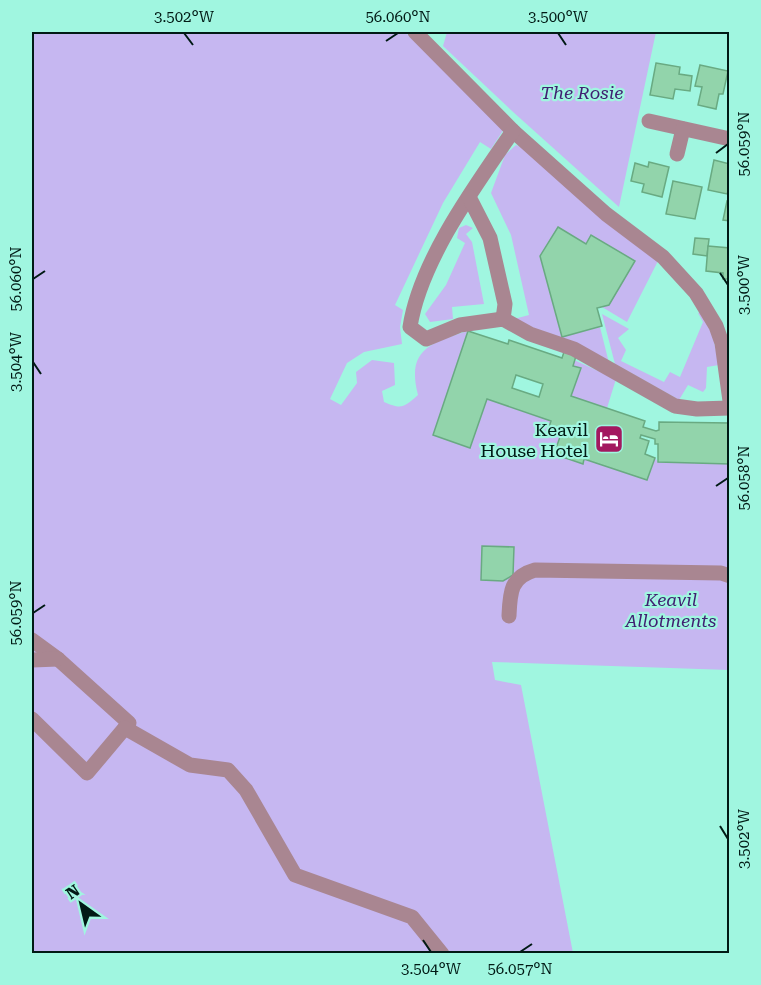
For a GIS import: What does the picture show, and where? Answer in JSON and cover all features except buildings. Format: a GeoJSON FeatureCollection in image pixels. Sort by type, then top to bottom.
{"type":"FeatureCollection","features":[{"type":"Feature","properties":{"kind":"street"},"geometry":{"type":"LineString","coordinates":[[415,32],[513,131],[606,214],[663,257],[696,293],[716,326],[722,344],[729,401]]}},
{"type":"Feature","properties":{"kind":"street"},"geometry":{"type":"LineString","coordinates":[[649,121],[729,139]]}},
{"type":"Feature","properties":{"kind":"street"},"geometry":{"type":"LineString","coordinates":[[677,154],[683,129]]}},
{"type":"Feature","properties":{"kind":"street"},"geometry":{"type":"LineString","coordinates":[[513,131],[469,197],[434,257],[413,306],[410,327],[426,339],[460,325],[503,319],[530,334],[574,349],[675,406],[697,409],[729,408]]}},
{"type":"Feature","properties":{"kind":"street"},"geometry":{"type":"LineString","coordinates":[[469,197],[490,238],[505,304],[503,319]]}},
{"type":"Feature","properties":{"kind":"street"},"geometry":{"type":"LineString","coordinates":[[509,616],[510,594],[513,585],[526,573],[535,570],[721,573],[729,576]]}},
{"type":"Feature","properties":{"kind":"street"},"geometry":{"type":"LineString","coordinates":[[32,640],[58,659],[129,723],[87,772],[32,719]]}},
{"type":"Feature","properties":{"kind":"street"},"geometry":{"type":"LineString","coordinates":[[32,660],[58,659]]}},
{"type":"Feature","properties":{"kind":"street"},"geometry":{"type":"LineString","coordinates":[[125,728],[190,765],[228,770],[246,790],[295,875],[412,917],[442,954]]}},
{"type":"Feature","properties":{"kind":"green space","name":"Keavil Allotments"},"geometry":{"type":"Polygon","coordinates":[[[32,32],[405,32],[504,129],[491,149],[480,142],[443,203],[395,305],[403,310],[400,327],[402,344],[364,352],[347,363],[330,399],[341,405],[357,383],[356,372],[372,360],[394,363],[395,385],[382,391],[384,402],[395,406],[406,405],[418,395],[415,380],[416,367],[425,350],[433,344],[468,331],[433,435],[470,448],[487,399],[551,421],[561,434],[554,454],[583,463],[584,459],[647,480],[655,458],[658,462],[729,464],[729,670],[492,662],[495,680],[521,685],[573,953],[32,953],[32,32]],[[482,546],[481,580],[503,581],[513,575],[514,547],[482,546]]]}},
{"type":"Feature","properties":{"kind":"green space","name":"The Rosie"},"geometry":{"type":"Polygon","coordinates":[[[447,32],[656,32],[619,207],[443,46],[447,32]]]}},
{"type":"Feature","properties":{"kind":"green space"},"geometry":{"type":"Polygon","coordinates":[[[516,145],[529,151],[659,259],[627,322],[602,307],[609,305],[586,244],[558,227],[540,256],[562,337],[600,327],[609,363],[526,327],[514,319],[529,315],[511,235],[491,193],[505,155],[516,145]]]}},
{"type":"Feature","properties":{"kind":"green space"},"geometry":{"type":"Polygon","coordinates":[[[466,225],[473,228],[466,234],[472,242],[484,304],[452,307],[453,319],[430,322],[425,314],[446,285],[465,243],[457,238],[459,228],[466,225]]]}},
{"type":"Feature","properties":{"kind":"green space"},"geometry":{"type":"Polygon","coordinates":[[[701,312],[712,332],[719,365],[707,367],[706,388],[703,392],[688,385],[679,400],[615,364],[602,314],[629,329],[618,338],[626,350],[621,361],[664,382],[670,372],[680,377],[703,322],[698,313],[701,312]]]}},
{"type":"Feature","properties":{"kind":"green space"},"geometry":{"type":"Polygon","coordinates":[[[574,360],[616,379],[607,408],[571,396],[581,369],[573,366],[574,360]]]}},
{"type":"Feature","properties":{"kind":"place","name":"Keavil House Hotel"},"geometry":{"type":"Point","coordinates":[609,439]}}]}
